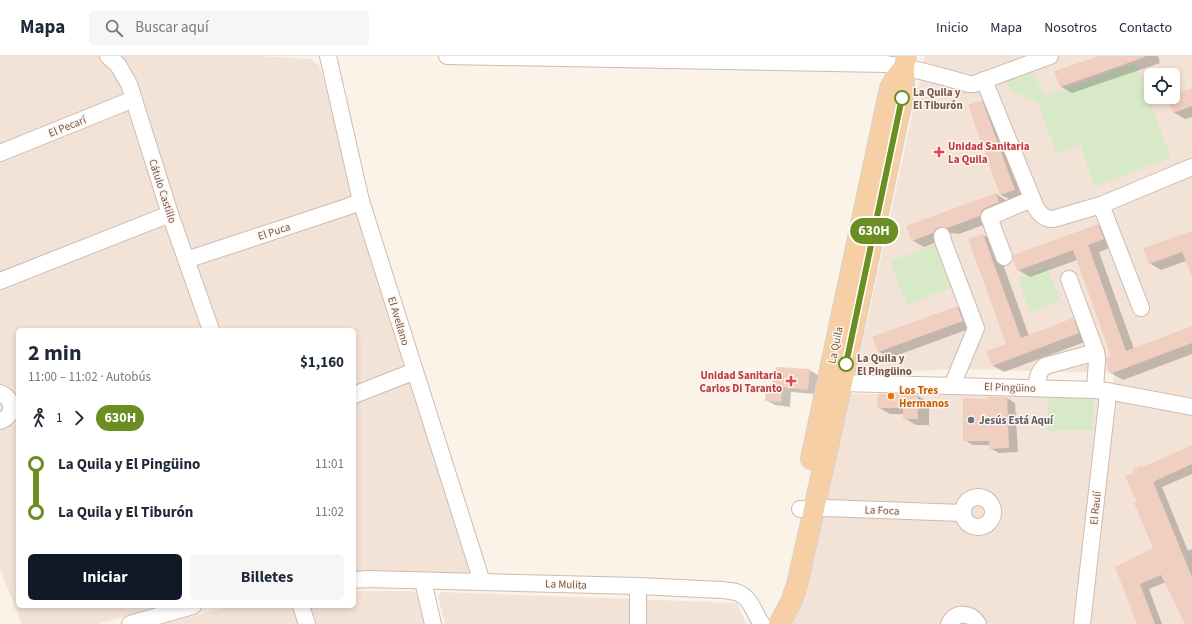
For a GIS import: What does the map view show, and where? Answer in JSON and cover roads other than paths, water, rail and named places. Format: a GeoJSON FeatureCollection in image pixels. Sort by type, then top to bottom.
{"type":"FeatureCollection","features":[{"type":"Feature","properties":{"kind":"main road","name":"La Quila"},"geometry":{"type":"LineString","coordinates":[[779,624],[794,595],[807,509],[834,383],[890,88],[905,61]]}},
{"type":"Feature","properties":{"kind":"main road","name":"La Quila"},"geometry":{"type":"LineString","coordinates":[[767,624],[787,577],[807,509]]}},
{"type":"Feature","properties":{"kind":"street","name":"El Avellano"},"geometry":{"type":"LineString","coordinates":[[328,56],[361,201],[482,582]]}},
{"type":"Feature","properties":{"kind":"street"},"geometry":{"type":"LineString","coordinates":[[448,56],[633,58],[872,64],[905,61],[928,72],[968,84],[974,84],[1050,56]]}},
{"type":"Feature","properties":{"kind":"street","name":"Cátulo Castillo"},"geometry":{"type":"LineString","coordinates":[[113,57],[123,72],[134,99],[207,328]]}},
{"type":"Feature","properties":{"kind":"street"},"geometry":{"type":"LineString","coordinates":[[984,80],[1036,208],[1046,219],[1053,219],[1101,205],[1192,167]]}},
{"type":"Feature","properties":{"kind":"street","name":"El Pecarí"},"geometry":{"type":"LineString","coordinates":[[0,153],[134,99]]}},
{"type":"Feature","properties":{"kind":"street"},"geometry":{"type":"LineString","coordinates":[[1004,257],[989,217],[1032,199]]}},
{"type":"Feature","properties":{"kind":"street","name":"El Puca"},"geometry":{"type":"LineString","coordinates":[[186,260],[347,207],[361,201]]}},
{"type":"Feature","properties":{"kind":"street"},"geometry":{"type":"LineString","coordinates":[[1101,205],[1141,308]]}},
{"type":"Feature","properties":{"kind":"street"},"geometry":{"type":"LineString","coordinates":[[0,281],[170,214]]}},
{"type":"Feature","properties":{"kind":"street"},"geometry":{"type":"LineString","coordinates":[[942,236],[976,328],[952,386]]}},
{"type":"Feature","properties":{"kind":"street","name":"El Raulí"},"geometry":{"type":"LineString","coordinates":[[1069,279],[1096,352],[1101,390],[1106,410],[1082,624]]}},
{"type":"Feature","properties":{"kind":"street"},"geometry":{"type":"LineString","coordinates":[[1037,388],[1038,376],[1045,366],[1096,352]]}},
{"type":"Feature","properties":{"kind":"street"},"geometry":{"type":"LineString","coordinates":[[356,394],[415,371]]}},
{"type":"Feature","properties":{"kind":"street","name":"El Pingüino"},"geometry":{"type":"LineString","coordinates":[[834,383],[1101,390],[1192,406]]}},
{"type":"Feature","properties":{"kind":"street"},"geometry":{"type":"LineString","coordinates":[[0,421],[4,420],[10,413],[10,399]]}},
{"type":"Feature","properties":{"kind":"street","name":"La Foca"},"geometry":{"type":"LineString","coordinates":[[807,509],[963,513]]}},
{"type":"Feature","properties":{"kind":"street","name":"La Mulita"},"geometry":{"type":"LineString","coordinates":[[356,580],[638,586],[736,592],[743,595],[748,600],[762,624]]}},
{"type":"Feature","properties":{"kind":"street"},"geometry":{"type":"LineString","coordinates":[[423,581],[433,624]]}},
{"type":"Feature","properties":{"kind":"street"},"geometry":{"type":"LineString","coordinates":[[638,586],[638,624]]}},
{"type":"Feature","properties":{"kind":"street"},"geometry":{"type":"LineString","coordinates":[[130,624],[186,608]]}},
{"type":"Feature","properties":{"kind":"street"},"geometry":{"type":"LineString","coordinates":[[302,608],[307,624]]}},
{"type":"Feature","properties":{"kind":"street"},"geometry":{"type":"LineString","coordinates":[[949,624],[956,617],[966,615],[975,619],[978,624]]}},
{"type":"Feature","properties":{"kind":"place","name":"La Quila y El Tiburón"},"geometry":{"type":"Point","coordinates":[902,98]}},
{"type":"Feature","properties":{"kind":"place","name":"Unidad Sanitaria La Quila"},"geometry":{"type":"Point","coordinates":[939,152]}},
{"type":"Feature","properties":{"kind":"place","name":"La Quila y El Pingüino"},"geometry":{"type":"Point","coordinates":[846,364]}},
{"type":"Feature","properties":{"kind":"place","name":"Unidad Sanitaria Carlos Di Taranto"},"geometry":{"type":"Point","coordinates":[791,381]}},
{"type":"Feature","properties":{"kind":"place","name":"Los Tres Hermanos"},"geometry":{"type":"Point","coordinates":[891,396]}},
{"type":"Feature","properties":{"kind":"place","name":"Jesús Está Aquí"},"geometry":{"type":"Point","coordinates":[971,420]}}]}
